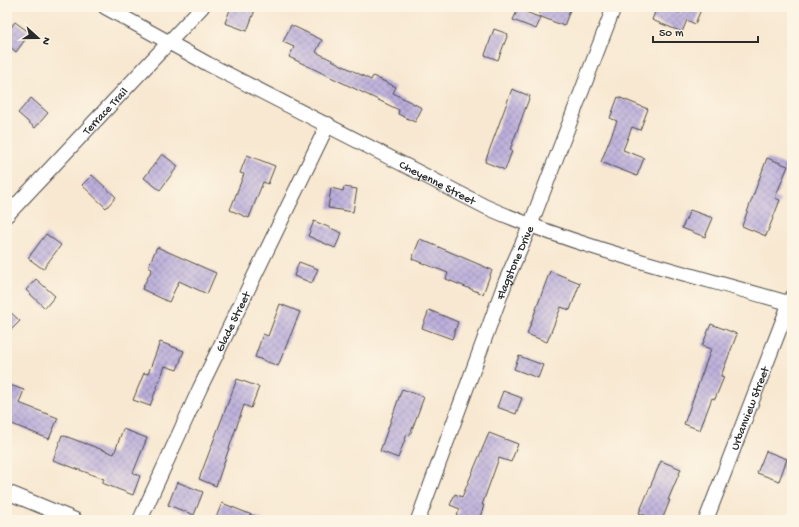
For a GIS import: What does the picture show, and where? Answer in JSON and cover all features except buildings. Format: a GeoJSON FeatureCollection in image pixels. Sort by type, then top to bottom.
{"type":"FeatureCollection","features":[{"type":"Feature","properties":{"kind":"street","name":"Cheyenne Street"},"geometry":{"type":"LineString","coordinates":[[105,7],[169,42],[486,207],[530,226],[661,267],[791,302]]}},
{"type":"Feature","properties":{"kind":"street","name":"Terrace Trail"},"geometry":{"type":"LineString","coordinates":[[7,215],[202,7]]}},
{"type":"Feature","properties":{"kind":"street","name":"Flagstone Drive"},"geometry":{"type":"LineString","coordinates":[[418,520],[505,283],[530,226],[614,7]]}},
{"type":"Feature","properties":{"kind":"street","name":"Glade Street"},"geometry":{"type":"LineString","coordinates":[[140,520],[200,388],[328,124]]}},
{"type":"Feature","properties":{"kind":"street","name":"Urbanview Street"},"geometry":{"type":"LineString","coordinates":[[706,520],[791,302]]}},
{"type":"Feature","properties":{"kind":"street"},"geometry":{"type":"LineString","coordinates":[[7,492],[75,520]]}}]}
